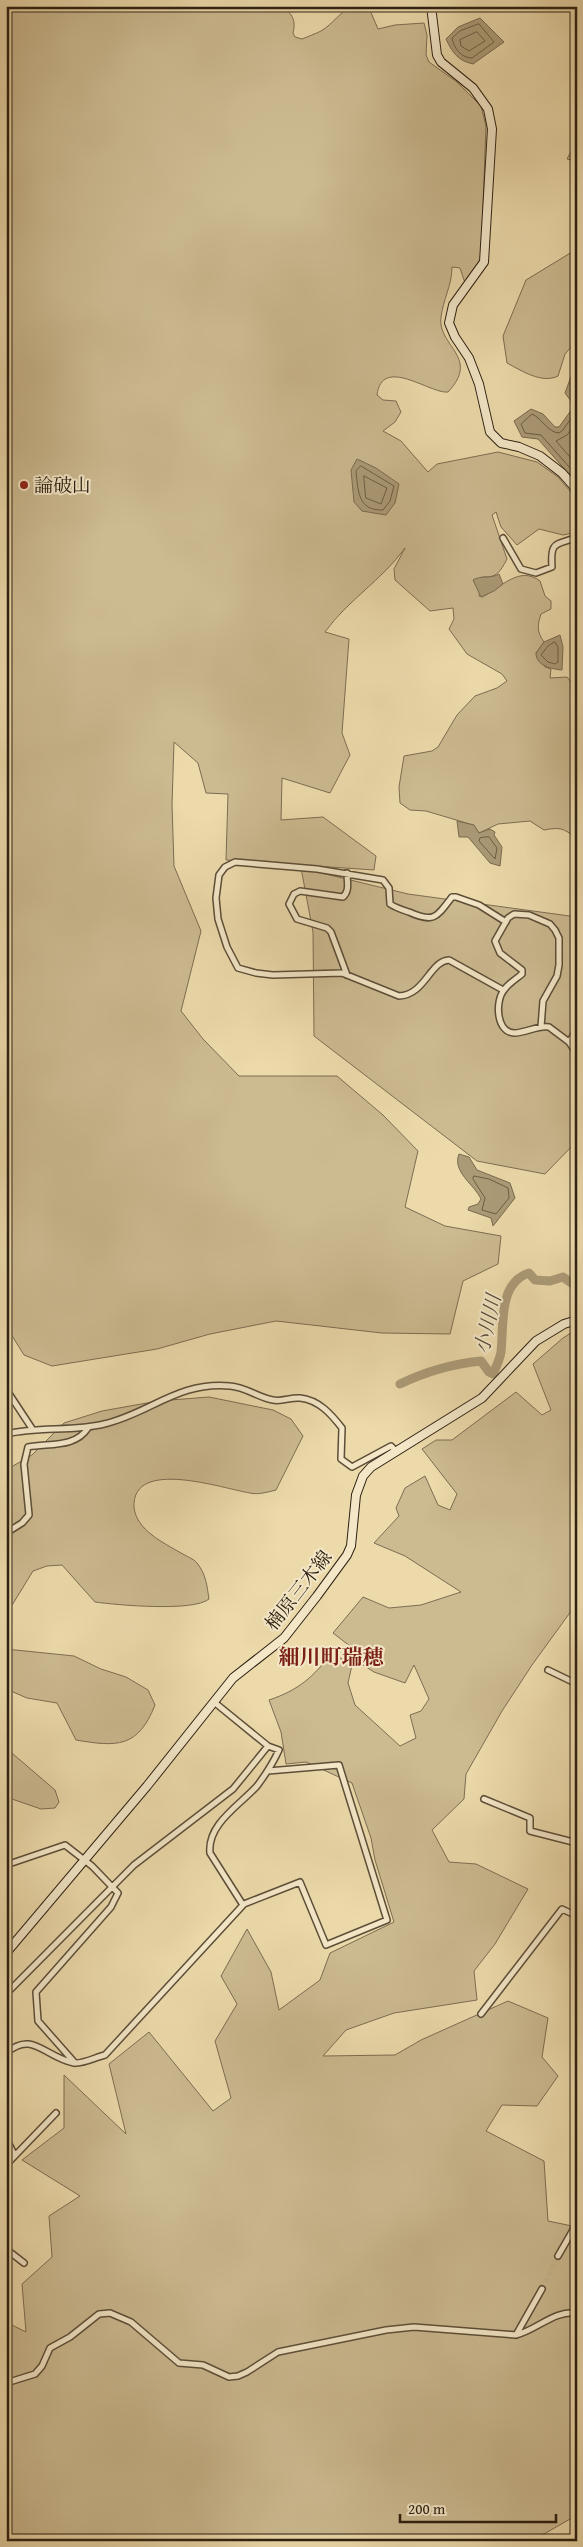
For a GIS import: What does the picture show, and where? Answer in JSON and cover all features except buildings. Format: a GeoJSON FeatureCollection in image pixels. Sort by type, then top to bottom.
{"type":"FeatureCollection","features":[{"type":"Feature","properties":{"kind":"main road"},"geometry":{"type":"LineString","coordinates":[[431,6],[437,55],[442,62],[473,88],[488,109],[492,129],[484,262],[454,305],[449,323],[455,337],[469,358],[478,384],[490,432],[501,443],[519,447],[540,456],[562,473],[577,490]]}},
{"type":"Feature","properties":{"kind":"main road","name":"楠原三木線"},"geometry":{"type":"LineString","coordinates":[[6,1952],[147,1786],[233,1678],[284,1638],[342,1562],[354,1536],[356,1495],[361,1481],[371,1467],[482,1398],[536,1341],[558,1327],[577,1320]]}},
{"type":"Feature","properties":{"kind":"street"},"geometry":{"type":"LineString","coordinates":[[503,538],[521,569],[536,572],[552,567],[551,551],[558,542],[577,537]]}},
{"type":"Feature","properties":{"kind":"street"},"geometry":{"type":"LineString","coordinates":[[503,990],[449,960],[442,962],[426,981],[407,996],[399,996],[346,975],[273,975],[238,968],[227,946],[218,919],[216,898],[219,874],[225,867],[235,862],[346,873],[383,880],[389,888],[390,904],[428,920],[435,917],[452,897],[456,896],[479,905],[506,922]]}},
{"type":"Feature","properties":{"kind":"street"},"geometry":{"type":"LineString","coordinates":[[346,873],[348,888],[347,894],[343,898],[300,891],[294,894],[289,904],[297,919],[327,928],[331,932],[346,975]]}},
{"type":"Feature","properties":{"kind":"street"},"geometry":{"type":"LineString","coordinates":[[541,1027],[543,1001],[557,976],[560,965],[558,938],[550,924],[523,913],[514,914],[497,936],[496,946],[500,953],[522,970],[522,974],[503,990],[499,1004],[500,1018],[508,1032],[530,1031],[541,1027],[549,1027],[556,1030],[569,1042],[577,1054]]}},
{"type":"Feature","properties":{"kind":"street"},"geometry":{"type":"LineString","coordinates":[[569,1042],[577,1030]]}},
{"type":"Feature","properties":{"kind":"street"},"geometry":{"type":"LineString","coordinates":[[6,1434],[33,1430],[88,1428],[130,1416],[180,1392],[230,1386],[273,1400],[300,1398],[318,1404],[342,1428],[342,1459],[352,1467],[391,1446],[396,1451]]}},
{"type":"Feature","properties":{"kind":"street"},"geometry":{"type":"LineString","coordinates":[[6,1390],[33,1430]]}},
{"type":"Feature","properties":{"kind":"street"},"geometry":{"type":"LineString","coordinates":[[6,1534],[22,1523],[28,1515],[24,1464],[28,1447],[68,1443],[83,1436],[88,1428]]}},
{"type":"Feature","properties":{"kind":"street"},"geometry":{"type":"LineString","coordinates":[[548,1670],[577,1684]]}},
{"type":"Feature","properties":{"kind":"street"},"geometry":{"type":"LineString","coordinates":[[214,1702],[268,1746],[279,1750],[268,1771],[222,1821],[209,1842],[210,1853],[243,1905]]}},
{"type":"Feature","properties":{"kind":"street"},"geometry":{"type":"LineString","coordinates":[[6,1994],[155,1847],[233,1789],[268,1746]]}},
{"type":"Feature","properties":{"kind":"street"},"geometry":{"type":"LineString","coordinates":[[6,2053],[20,2043],[27,2042],[59,2058],[76,2063],[105,2055],[243,1905],[300,1882],[326,1945],[386,1920],[339,1765],[268,1771]]}},
{"type":"Feature","properties":{"kind":"street"},"geometry":{"type":"LineString","coordinates":[[484,1799],[530,1818],[530,1831],[577,1843]]}},
{"type":"Feature","properties":{"kind":"street"},"geometry":{"type":"LineString","coordinates":[[6,1865],[65,1845],[85,1860],[118,1894],[111,1907],[36,1992],[38,2021],[76,2063]]}},
{"type":"Feature","properties":{"kind":"street"},"geometry":{"type":"LineString","coordinates":[[482,2014],[562,1909],[577,1916]]}},
{"type":"Feature","properties":{"kind":"street"},"geometry":{"type":"LineString","coordinates":[[6,2165],[14,2154],[56,2113]]}},
{"type":"Feature","properties":{"kind":"street"},"geometry":{"type":"LineString","coordinates":[[6,2138],[14,2154]]}},
{"type":"Feature","properties":{"kind":"street"},"geometry":{"type":"LineString","coordinates":[[558,2256],[577,2223]]}},
{"type":"Feature","properties":{"kind":"street"},"geometry":{"type":"LineString","coordinates":[[6,2249],[24,2263]]}},
{"type":"Feature","properties":{"kind":"street"},"geometry":{"type":"LineString","coordinates":[[516,2335],[542,2289]]}},
{"type":"Feature","properties":{"kind":"street"},"geometry":{"type":"LineString","coordinates":[[6,2383],[34,2374],[42,2366],[50,2348],[70,2337],[100,2314],[110,2313],[130,2322],[179,2363],[203,2364],[229,2376],[238,2376],[278,2352],[386,2330],[414,2328],[516,2335],[526,2333],[558,2315],[577,2313]]}},
{"type":"Feature","properties":{"kind":"shaded area"},"geometry":{"type":"Polygon","coordinates":[[[6,6],[275,6],[285,9],[291,15],[294,23],[293,33],[295,37],[302,39],[321,31],[348,9],[361,6],[369,8],[378,29],[395,25],[424,23],[427,35],[426,55],[429,62],[457,82],[481,106],[486,126],[481,261],[465,283],[460,268],[452,267],[451,280],[441,317],[445,336],[459,361],[460,370],[457,380],[448,392],[440,391],[408,379],[388,378],[381,383],[377,395],[383,400],[396,401],[401,412],[395,422],[383,431],[401,441],[428,472],[437,464],[498,452],[537,462],[558,477],[576,498],[577,532],[563,535],[539,529],[517,545],[501,527],[496,512],[492,515],[507,559],[498,573],[482,577],[479,596],[482,597],[510,580],[525,575],[540,581],[545,596],[551,601],[551,609],[541,614],[538,625],[544,642],[536,653],[545,667],[551,669],[550,678],[567,677],[577,690],[577,838],[561,829],[544,830],[530,821],[498,824],[479,833],[473,825],[426,811],[410,810],[400,803],[399,787],[404,756],[432,751],[438,747],[457,715],[475,696],[497,688],[507,681],[502,674],[467,654],[449,629],[454,619],[453,608],[430,611],[395,580],[394,569],[405,548],[325,632],[349,639],[342,733],[350,755],[330,793],[282,778],[281,820],[323,817],[376,856],[374,870],[226,860],[228,794],[206,793],[198,763],[174,742],[172,805],[174,866],[201,931],[181,1011],[203,1039],[239,1076],[337,1076],[383,1115],[418,1151],[405,1207],[445,1226],[501,1236],[498,1264],[463,1281],[450,1334],[382,1333],[276,1321],[210,1334],[157,1349],[52,1366],[24,1355],[6,1326],[6,6]]]}},
{"type":"Feature","properties":{"kind":"shaded area"},"geometry":{"type":"Polygon","coordinates":[[[577,140],[577,161],[567,159],[577,140]]]}},
{"type":"Feature","properties":{"kind":"shaded area"},"geometry":{"type":"Polygon","coordinates":[[[577,249],[577,340],[565,354],[558,376],[539,378],[532,376],[507,363],[503,336],[526,280],[577,249]]]}},
{"type":"Feature","properties":{"kind":"shaded area"},"geometry":{"type":"Polygon","coordinates":[[[301,868],[408,894],[577,917],[577,1136],[574,1144],[545,1174],[477,1161],[314,1036],[313,932],[301,868]]]}},
{"type":"Feature","properties":{"kind":"shaded area"},"geometry":{"type":"Polygon","coordinates":[[[577,1329],[577,1603],[532,1665],[502,1711],[466,1774],[464,1799],[432,1830],[449,1862],[476,1864],[528,1889],[495,1944],[474,1971],[477,2000],[394,2013],[346,2030],[323,2056],[395,2055],[421,2040],[508,2001],[548,2018],[542,2057],[558,2076],[537,2106],[502,2105],[486,2131],[544,2161],[548,2221],[577,2227],[577,2515],[532,2541],[372,2541],[369,2539],[362,2541],[6,2541],[6,2390],[16,2377],[6,2382],[6,2322],[26,2332],[22,2284],[52,2257],[49,2216],[80,2196],[22,2160],[64,2128],[64,2075],[126,2134],[109,2064],[149,2032],[213,2111],[231,2098],[215,2041],[237,2004],[221,1976],[247,1929],[271,1972],[279,2010],[320,1980],[330,1953],[394,1922],[375,1860],[371,1838],[352,1783],[306,1762],[286,1764],[281,1732],[269,1700],[289,1692],[305,1682],[332,1653],[352,1665],[348,1683],[355,1705],[400,1746],[416,1738],[410,1715],[421,1711],[429,1699],[414,1665],[405,1683],[374,1672],[360,1663],[355,1650],[333,1633],[363,1597],[389,1608],[421,1605],[461,1592],[405,1556],[374,1543],[399,1516],[396,1508],[405,1488],[425,1476],[438,1505],[450,1510],[457,1494],[422,1449],[436,1440],[452,1440],[516,1392],[542,1415],[551,1410],[533,1364],[563,1338],[577,1329]]]}},
{"type":"Feature","properties":{"kind":"shaded area"},"geometry":{"type":"Polygon","coordinates":[[[209,1397],[273,1410],[291,1419],[303,1436],[276,1490],[253,1494],[201,1482],[163,1480],[148,1483],[137,1492],[134,1507],[140,1522],[152,1535],[197,1563],[207,1585],[209,1599],[200,1603],[172,1606],[137,1606],[95,1602],[62,1565],[47,1566],[33,1571],[6,1615],[6,1470],[32,1455],[64,1423],[102,1411],[158,1401],[209,1397]]]}},
{"type":"Feature","properties":{"kind":"shaded area"},"geometry":{"type":"Polygon","coordinates":[[[6,1649],[74,1656],[101,1669],[126,1677],[148,1690],[155,1705],[141,1730],[133,1737],[124,1741],[103,1744],[76,1740],[57,1703],[27,1698],[6,1689],[6,1649]]]}},
{"type":"Feature","properties":{"kind":"shaded area"},"geometry":{"type":"Polygon","coordinates":[[[6,1748],[55,1790],[59,1802],[55,1808],[41,1809],[6,1797],[6,1748]]]}},
{"type":"Feature","properties":{"kind":"water"},"geometry":{"type":"Polygon","coordinates":[[[480,18],[504,42],[473,64],[468,63],[456,55],[446,39],[458,27],[480,18]]]}},
{"type":"Feature","properties":{"kind":"water"},"geometry":{"type":"Polygon","coordinates":[[[577,360],[577,481],[575,476],[568,473],[538,439],[522,437],[514,421],[531,409],[543,414],[555,427],[559,427],[572,409],[571,401],[565,393],[577,360]]]}},
{"type":"Feature","properties":{"kind":"water"},"geometry":{"type":"Polygon","coordinates":[[[357,459],[376,468],[399,484],[395,503],[386,515],[362,511],[354,502],[351,470],[357,459]]]}},
{"type":"Feature","properties":{"kind":"water"},"geometry":{"type":"Polygon","coordinates":[[[499,574],[503,584],[481,597],[473,580],[499,574]]]}},
{"type":"Feature","properties":{"kind":"water"},"geometry":{"type":"Polygon","coordinates":[[[560,635],[563,647],[562,670],[549,668],[542,664],[536,653],[544,642],[560,635]]]}},
{"type":"Feature","properties":{"kind":"water"},"geometry":{"type":"Polygon","coordinates":[[[457,821],[474,825],[479,833],[490,829],[495,832],[494,835],[502,847],[500,866],[490,863],[468,837],[459,837],[457,821]]]}},
{"type":"Feature","properties":{"kind":"water"},"geometry":{"type":"Polygon","coordinates":[[[459,1154],[469,1157],[477,1170],[510,1183],[515,1198],[493,1226],[491,1218],[468,1210],[469,1207],[478,1204],[481,1199],[458,1167],[459,1154]]]}},
{"type":"Feature","properties":{"kind":"waterway","name":"小川川"},"geometry":{"type":"LineString","coordinates":[[400,1384],[439,1369],[481,1361],[489,1372],[493,1374],[501,1352],[504,1306],[507,1295],[519,1278],[529,1273],[535,1280],[550,1281],[563,1277],[577,1287]]}},
{"type":"Feature","properties":{"kind":"tunnel"},"geometry":{"type":"LineString","coordinates":[[542,2289],[558,2256]]}},
{"type":"Feature","properties":{"kind":"place","name":"論破山"},"geometry":{"type":"Point","coordinates":[24,485]}},
{"type":"Feature","properties":{"kind":"district","name":"細川町瑞穂"},"geometry":{"type":"Point","coordinates":[331,1656]}}]}
